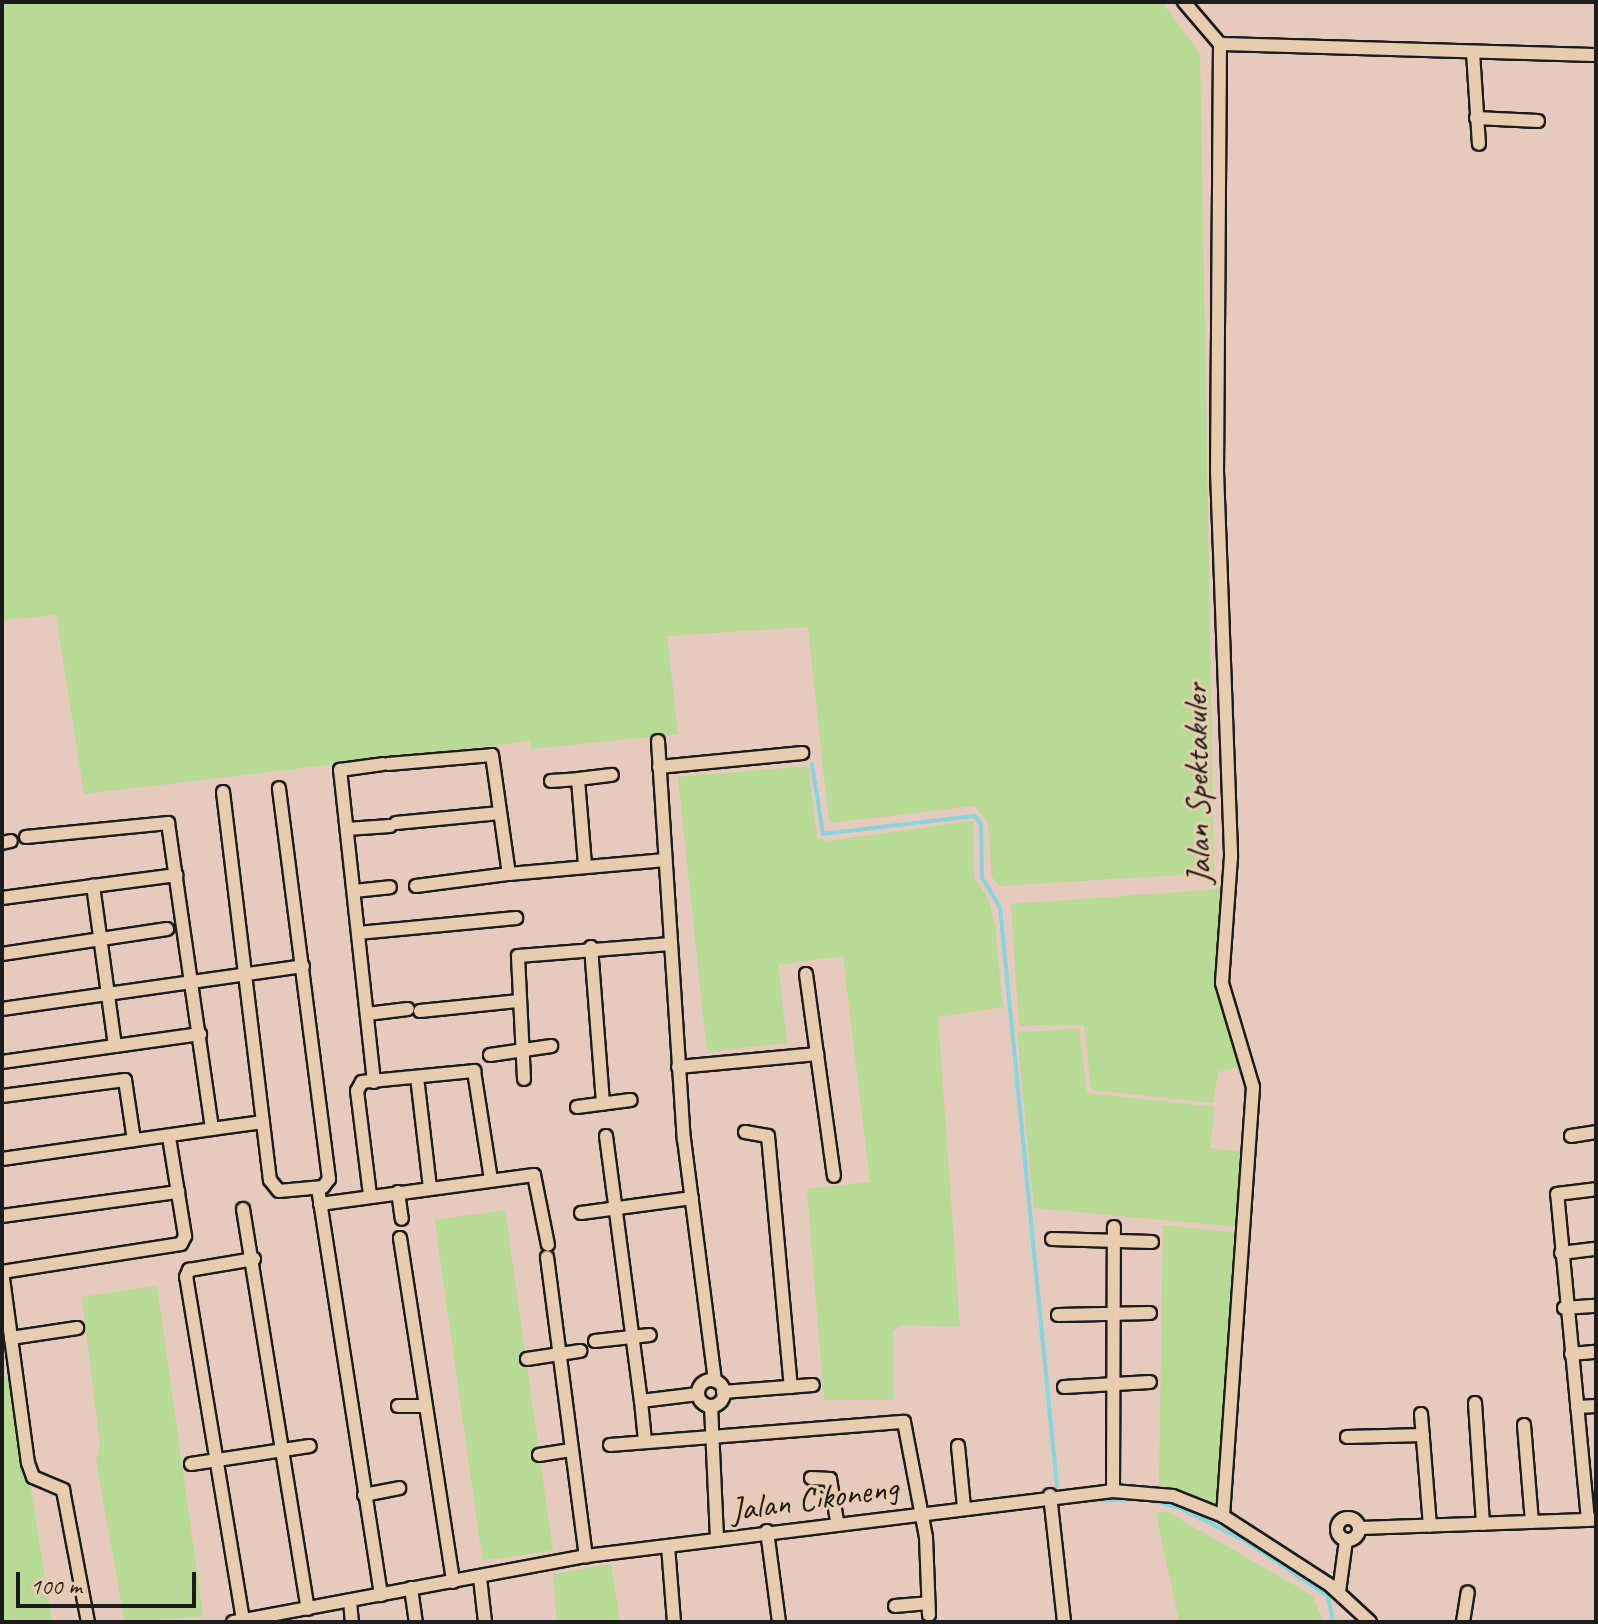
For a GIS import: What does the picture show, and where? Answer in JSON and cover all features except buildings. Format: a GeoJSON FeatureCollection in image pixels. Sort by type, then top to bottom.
{"type":"FeatureCollection","features":[{"type":"Feature","properties":{"kind":"street"},"geometry":{"type":"LineString","coordinates":[[1184,2],[1220,44],[1596,55]]}},
{"type":"Feature","properties":{"kind":"street","name":"Jalan Spektakuler"},"geometry":{"type":"LineString","coordinates":[[1220,44],[1215,389],[1231,857],[1222,983],[1253,1087],[1223,1516]]}},
{"type":"Feature","properties":{"kind":"street"},"geometry":{"type":"LineString","coordinates":[[1473,52],[1479,144]]}},
{"type":"Feature","properties":{"kind":"street"},"geometry":{"type":"LineString","coordinates":[[1476,118],[1538,121]]}},
{"type":"Feature","properties":{"kind":"street"},"geometry":{"type":"LineString","coordinates":[[658,741],[678,1067],[715,1381],[723,1392]]}},
{"type":"Feature","properties":{"kind":"street"},"geometry":{"type":"LineString","coordinates":[[659,767],[802,753]]}},
{"type":"Feature","properties":{"kind":"street"},"geometry":{"type":"LineString","coordinates":[[374,1082],[341,769],[492,755],[509,874]]}},
{"type":"Feature","properties":{"kind":"street"},"geometry":{"type":"LineString","coordinates":[[551,781],[612,775]]}},
{"type":"Feature","properties":{"kind":"street"},"geometry":{"type":"LineString","coordinates":[[578,779],[585,865]]}},
{"type":"Feature","properties":{"kind":"street"},"geometry":{"type":"LineString","coordinates":[[223,792],[273,1187],[318,1188],[329,1179],[279,788]]}},
{"type":"Feature","properties":{"kind":"street"},"geometry":{"type":"LineString","coordinates":[[347,829],[500,813]]}},
{"type":"Feature","properties":{"kind":"street"},"geometry":{"type":"LineString","coordinates":[[26,837],[166,821],[193,981],[212,1129]]}},
{"type":"Feature","properties":{"kind":"street"},"geometry":{"type":"LineString","coordinates":[[416,886],[585,865],[665,860]]}},
{"type":"Feature","properties":{"kind":"street"},"geometry":{"type":"LineString","coordinates":[[2,898],[176,875]]}},
{"type":"Feature","properties":{"kind":"street"},"geometry":{"type":"LineString","coordinates":[[93,885],[115,1046]]}},
{"type":"Feature","properties":{"kind":"street"},"geometry":{"type":"LineString","coordinates":[[354,891],[390,887]]}},
{"type":"Feature","properties":{"kind":"street"},"geometry":{"type":"LineString","coordinates":[[358,933],[516,918]]}},
{"type":"Feature","properties":{"kind":"street"},"geometry":{"type":"LineString","coordinates":[[2,954],[167,929]]}},
{"type":"Feature","properties":{"kind":"street"},"geometry":{"type":"LineString","coordinates":[[524,1079],[518,956],[591,947],[671,944]]}},
{"type":"Feature","properties":{"kind":"street"},"geometry":{"type":"LineString","coordinates":[[591,947],[603,1104]]}},
{"type":"Feature","properties":{"kind":"street"},"geometry":{"type":"LineString","coordinates":[[2,1009],[303,966]]}},
{"type":"Feature","properties":{"kind":"street"},"geometry":{"type":"LineString","coordinates":[[806,974],[834,1176]]}},
{"type":"Feature","properties":{"kind":"street"},"geometry":{"type":"LineString","coordinates":[[367,1014],[519,1001]]}},
{"type":"Feature","properties":{"kind":"street"},"geometry":{"type":"LineString","coordinates":[[2,1062],[200,1034]]}},
{"type":"Feature","properties":{"kind":"street"},"geometry":{"type":"LineString","coordinates":[[490,1055],[551,1046]]}},
{"type":"Feature","properties":{"kind":"street"},"geometry":{"type":"LineString","coordinates":[[678,1067],[817,1054]]}},
{"type":"Feature","properties":{"kind":"street"},"geometry":{"type":"LineString","coordinates":[[370,1195],[357,1091],[358,1084],[374,1082],[476,1073],[491,1180]]}},
{"type":"Feature","properties":{"kind":"street"},"geometry":{"type":"LineString","coordinates":[[417,1077],[430,1188]]}},
{"type":"Feature","properties":{"kind":"street"},"geometry":{"type":"LineString","coordinates":[[2,1096],[125,1080],[134,1140]]}},
{"type":"Feature","properties":{"kind":"street"},"geometry":{"type":"LineString","coordinates":[[577,1107],[631,1100]]}},
{"type":"Feature","properties":{"kind":"street"},"geometry":{"type":"LineString","coordinates":[[2,1159],[263,1122]]}},
{"type":"Feature","properties":{"kind":"street"},"geometry":{"type":"LineString","coordinates":[[745,1132],[768,1136],[791,1387]]}},
{"type":"Feature","properties":{"kind":"street"},"geometry":{"type":"LineString","coordinates":[[1571,1136],[1596,1132]]}},
{"type":"Feature","properties":{"kind":"street"},"geometry":{"type":"LineString","coordinates":[[606,1136],[619,1206],[645,1441]]}},
{"type":"Feature","properties":{"kind":"street"},"geometry":{"type":"LineString","coordinates":[[88,1622],[63,1490],[33,1477],[28,1463],[8,1363],[11,1338],[2,1272],[181,1244],[185,1236],[169,1137]]}},
{"type":"Feature","properties":{"kind":"street"},"geometry":{"type":"LineString","coordinates":[[320,1204],[370,1195],[537,1177],[548,1251],[556,1354],[586,1556]]}},
{"type":"Feature","properties":{"kind":"street"},"geometry":{"type":"LineString","coordinates":[[318,1188],[381,1595]]}},
{"type":"Feature","properties":{"kind":"street"},"geometry":{"type":"LineString","coordinates":[[1339,1592],[1346,1540],[1360,1528],[1592,1520],[1564,1308],[1557,1194],[1596,1189]]}},
{"type":"Feature","properties":{"kind":"street"},"geometry":{"type":"LineString","coordinates":[[2,1216],[178,1192]]}},
{"type":"Feature","properties":{"kind":"street"},"geometry":{"type":"LineString","coordinates":[[398,1192],[402,1219]]}},
{"type":"Feature","properties":{"kind":"street"},"geometry":{"type":"LineString","coordinates":[[581,1213],[692,1198]]}},
{"type":"Feature","properties":{"kind":"street"},"geometry":{"type":"LineString","coordinates":[[243,1209],[254,1259],[308,1609]]}},
{"type":"Feature","properties":{"kind":"street"},"geometry":{"type":"LineString","coordinates":[[1113,1491],[1114,1233]]}},
{"type":"Feature","properties":{"kind":"street"},"geometry":{"type":"LineString","coordinates":[[1052,1239],[1114,1233],[1152,1242]]}},
{"type":"Feature","properties":{"kind":"street"},"geometry":{"type":"LineString","coordinates":[[400,1238],[453,1582]]}},
{"type":"Feature","properties":{"kind":"street"},"geometry":{"type":"LineString","coordinates":[[1561,1253],[1596,1249]]}},
{"type":"Feature","properties":{"kind":"street"},"geometry":{"type":"LineString","coordinates":[[238,1621],[217,1461],[186,1277],[189,1270],[254,1259]]}},
{"type":"Feature","properties":{"kind":"street"},"geometry":{"type":"LineString","coordinates":[[1564,1308],[1596,1306]]}},
{"type":"Feature","properties":{"kind":"street"},"geometry":{"type":"LineString","coordinates":[[1058,1315],[1150,1313]]}},
{"type":"Feature","properties":{"kind":"street"},"geometry":{"type":"LineString","coordinates":[[11,1338],[77,1328]]}},
{"type":"Feature","properties":{"kind":"street"},"geometry":{"type":"LineString","coordinates":[[595,1341],[650,1335]]}},
{"type":"Feature","properties":{"kind":"street"},"geometry":{"type":"LineString","coordinates":[[527,1359],[580,1351]]}},
{"type":"Feature","properties":{"kind":"street"},"geometry":{"type":"LineString","coordinates":[[1571,1354],[1596,1352]]}},
{"type":"Feature","properties":{"kind":"street"},"geometry":{"type":"LineString","coordinates":[[698,1394],[705,1381],[715,1381]]}},
{"type":"Feature","properties":{"kind":"street"},"geometry":{"type":"LineString","coordinates":[[1064,1387],[1150,1382]]}},
{"type":"Feature","properties":{"kind":"street"},"geometry":{"type":"LineString","coordinates":[[711,1406],[723,1392],[813,1385]]}},
{"type":"Feature","properties":{"kind":"street"},"geometry":{"type":"LineString","coordinates":[[641,1401],[698,1394],[711,1406],[717,1540]]}},
{"type":"Feature","properties":{"kind":"street"},"geometry":{"type":"LineString","coordinates":[[1475,1403],[1483,1524]]}},
{"type":"Feature","properties":{"kind":"street"},"geometry":{"type":"LineString","coordinates":[[398,1406],[425,1406]]}},
{"type":"Feature","properties":{"kind":"street"},"geometry":{"type":"LineString","coordinates":[[1577,1407],[1596,1406]]}},
{"type":"Feature","properties":{"kind":"street"},"geometry":{"type":"LineString","coordinates":[[1421,1414],[1430,1526]]}},
{"type":"Feature","properties":{"kind":"street"},"geometry":{"type":"LineString","coordinates":[[610,1445],[904,1422],[921,1512],[929,1609],[895,1606]]}},
{"type":"Feature","properties":{"kind":"street"},"geometry":{"type":"LineString","coordinates":[[1524,1425],[1532,1522]]}},
{"type":"Feature","properties":{"kind":"street"},"geometry":{"type":"LineString","coordinates":[[1347,1437],[1423,1435]]}},
{"type":"Feature","properties":{"kind":"street"},"geometry":{"type":"LineString","coordinates":[[339,1442],[355,1440]]}},
{"type":"Feature","properties":{"kind":"street"},"geometry":{"type":"LineString","coordinates":[[191,1464],[310,1446]]}},
{"type":"Feature","properties":{"kind":"street"},"geometry":{"type":"LineString","coordinates":[[958,1446],[964,1507]]}},
{"type":"Feature","properties":{"kind":"street"},"geometry":{"type":"LineString","coordinates":[[539,1455],[571,1450]]}},
{"type":"Feature","properties":{"kind":"street"},"geometry":{"type":"LineString","coordinates":[[811,1478],[830,1479],[837,1521]]}},
{"type":"Feature","properties":{"kind":"street"},"geometry":{"type":"LineString","coordinates":[[364,1495],[399,1488]]}},
{"type":"Feature","properties":{"kind":"street","name":"Jalan Cikoneng"},"geometry":{"type":"LineString","coordinates":[[238,1621],[282,1618],[308,1609],[586,1556],[837,1521],[1050,1495],[1113,1491],[1173,1496],[1223,1516],[1339,1592],[1370,1622]]}},
{"type":"Feature","properties":{"kind":"street"},"geometry":{"type":"LineString","coordinates":[[1050,1495],[1064,1622]]}},
{"type":"Feature","properties":{"kind":"street"},"geometry":{"type":"LineString","coordinates":[[1346,1540],[1337,1530],[1341,1520],[1350,1518],[1360,1528]]}},
{"type":"Feature","properties":{"kind":"street"},"geometry":{"type":"LineString","coordinates":[[767,1531],[779,1622]]}},
{"type":"Feature","properties":{"kind":"street"},"geometry":{"type":"LineString","coordinates":[[668,1546],[674,1622]]}},
{"type":"Feature","properties":{"kind":"street"},"geometry":{"type":"LineString","coordinates":[[480,1578],[485,1622]]}},
{"type":"Feature","properties":{"kind":"street"},"geometry":{"type":"LineString","coordinates":[[411,1588],[416,1622]]}},
{"type":"Feature","properties":{"kind":"street"},"geometry":{"type":"LineString","coordinates":[[1463,1622],[1468,1592]]}},
{"type":"Feature","properties":{"kind":"street"},"geometry":{"type":"LineString","coordinates":[[350,1601],[352,1622]]}},
{"type":"Feature","properties":{"kind":"green space"},"geometry":{"type":"Polygon","coordinates":[[[2,2],[1162,2],[1200,54],[1214,873],[1000,886],[992,877],[988,823],[975,806],[829,823],[808,627],[667,636],[678,734],[532,749],[530,741],[84,794],[56,615],[2,620],[2,2]]]}},
{"type":"Feature","properties":{"kind":"green space"},"geometry":{"type":"Polygon","coordinates":[[[808,766],[817,837],[827,841],[973,821],[974,877],[989,900],[995,926],[1003,1007],[938,1017],[960,1327],[902,1325],[893,1331],[893,1400],[824,1400],[807,1189],[870,1182],[843,956],[778,965],[787,1043],[707,1052],[678,777],[808,766]]]}},
{"type":"Feature","properties":{"kind":"green space"},"geometry":{"type":"Polygon","coordinates":[[[1222,889],[1215,981],[1238,1067],[1218,1072],[1213,1103],[1091,1090],[1084,1025],[1019,1026],[1011,904],[1222,889]]]}},
{"type":"Feature","properties":{"kind":"green space"},"geometry":{"type":"Polygon","coordinates":[[[1079,1029],[1087,1093],[1215,1107],[1210,1148],[1244,1152],[1239,1227],[1034,1208],[1017,1032],[1079,1029]]]}},
{"type":"Feature","properties":{"kind":"green space"},"geometry":{"type":"Polygon","coordinates":[[[505,1210],[553,1551],[483,1561],[435,1220],[505,1210]]]}},
{"type":"Feature","properties":{"kind":"green space"},"geometry":{"type":"Polygon","coordinates":[[[1163,1225],[1238,1233],[1216,1504],[1159,1485],[1163,1225]]]}},
{"type":"Feature","properties":{"kind":"green space"},"geometry":{"type":"Polygon","coordinates":[[[157,1286],[203,1616],[125,1622],[96,1461],[100,1446],[82,1297],[157,1286]]]}},
{"type":"Feature","properties":{"kind":"green space"},"geometry":{"type":"Polygon","coordinates":[[[2,1376],[13,1377],[52,1622],[2,1622],[2,1376]]]}},
{"type":"Feature","properties":{"kind":"green space"},"geometry":{"type":"Polygon","coordinates":[[[1166,1511],[1313,1596],[1323,1622],[1179,1622],[1156,1513],[1166,1511]]]}},
{"type":"Feature","properties":{"kind":"green space"},"geometry":{"type":"Polygon","coordinates":[[[611,1564],[620,1622],[557,1622],[553,1574],[611,1564]]]}},
{"type":"Feature","properties":{"kind":"waterway"},"geometry":{"type":"LineString","coordinates":[[812,764],[823,834],[975,816],[981,824],[982,878],[1000,907],[1057,1486]]}},
{"type":"Feature","properties":{"kind":"waterway"},"geometry":{"type":"LineString","coordinates":[[1061,1501],[1145,1499],[1178,1507],[1244,1540],[1328,1596],[1333,1622]]}}]}
